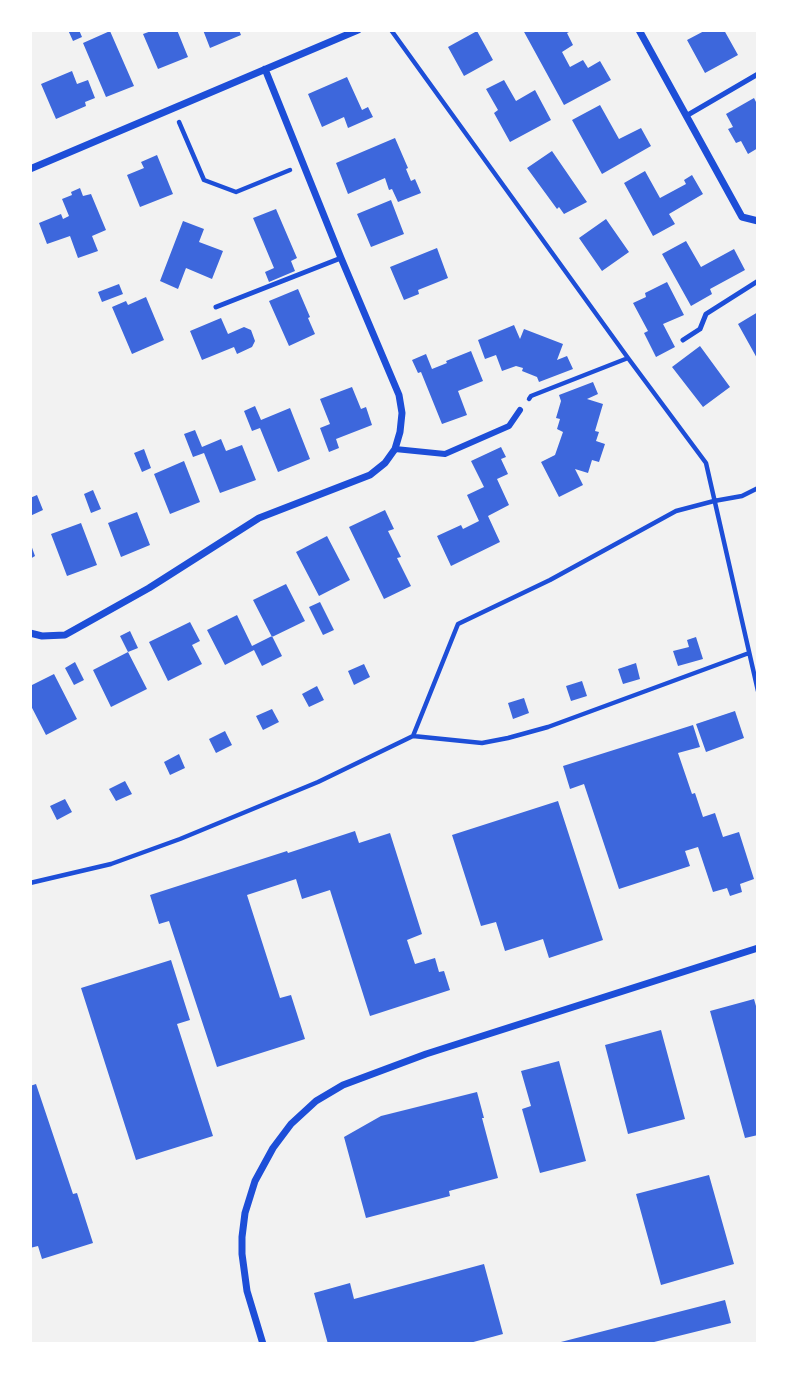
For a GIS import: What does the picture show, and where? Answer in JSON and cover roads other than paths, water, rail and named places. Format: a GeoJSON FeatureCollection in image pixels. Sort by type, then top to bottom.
{"type":"FeatureCollection","features":[{"type":"Feature","properties":{"kind":"street"},"geometry":{"type":"LineString","coordinates":[[30,169],[358,30]]}},
{"type":"Feature","properties":{"kind":"street"},"geometry":{"type":"LineString","coordinates":[[639,30],[742,218],[758,221]]}},
{"type":"Feature","properties":{"kind":"street"},"geometry":{"type":"LineString","coordinates":[[30,633],[42,636],[65,635],[149,588],[259,518],[370,475],[395,449],[402,413],[399,396],[265,69]]}},
{"type":"Feature","properties":{"kind":"street"},"geometry":{"type":"LineString","coordinates":[[395,449],[445,454],[509,426],[520,410]]}},
{"type":"Feature","properties":{"kind":"street"},"geometry":{"type":"LineString","coordinates":[[263,1344],[247,1292],[242,1254],[245,1213],[255,1181],[273,1149],[291,1124],[316,1101],[344,1085],[426,1054],[758,948]]}},
{"type":"Feature","properties":{"kind":"lane"},"geometry":{"type":"LineString","coordinates":[[686,116],[758,74]]}},
{"type":"Feature","properties":{"kind":"lane"},"geometry":{"type":"LineString","coordinates":[[216,307],[341,258]]}},
{"type":"Feature","properties":{"kind":"lane"},"geometry":{"type":"LineString","coordinates":[[683,340],[700,329],[706,314],[758,281]]}}]}
